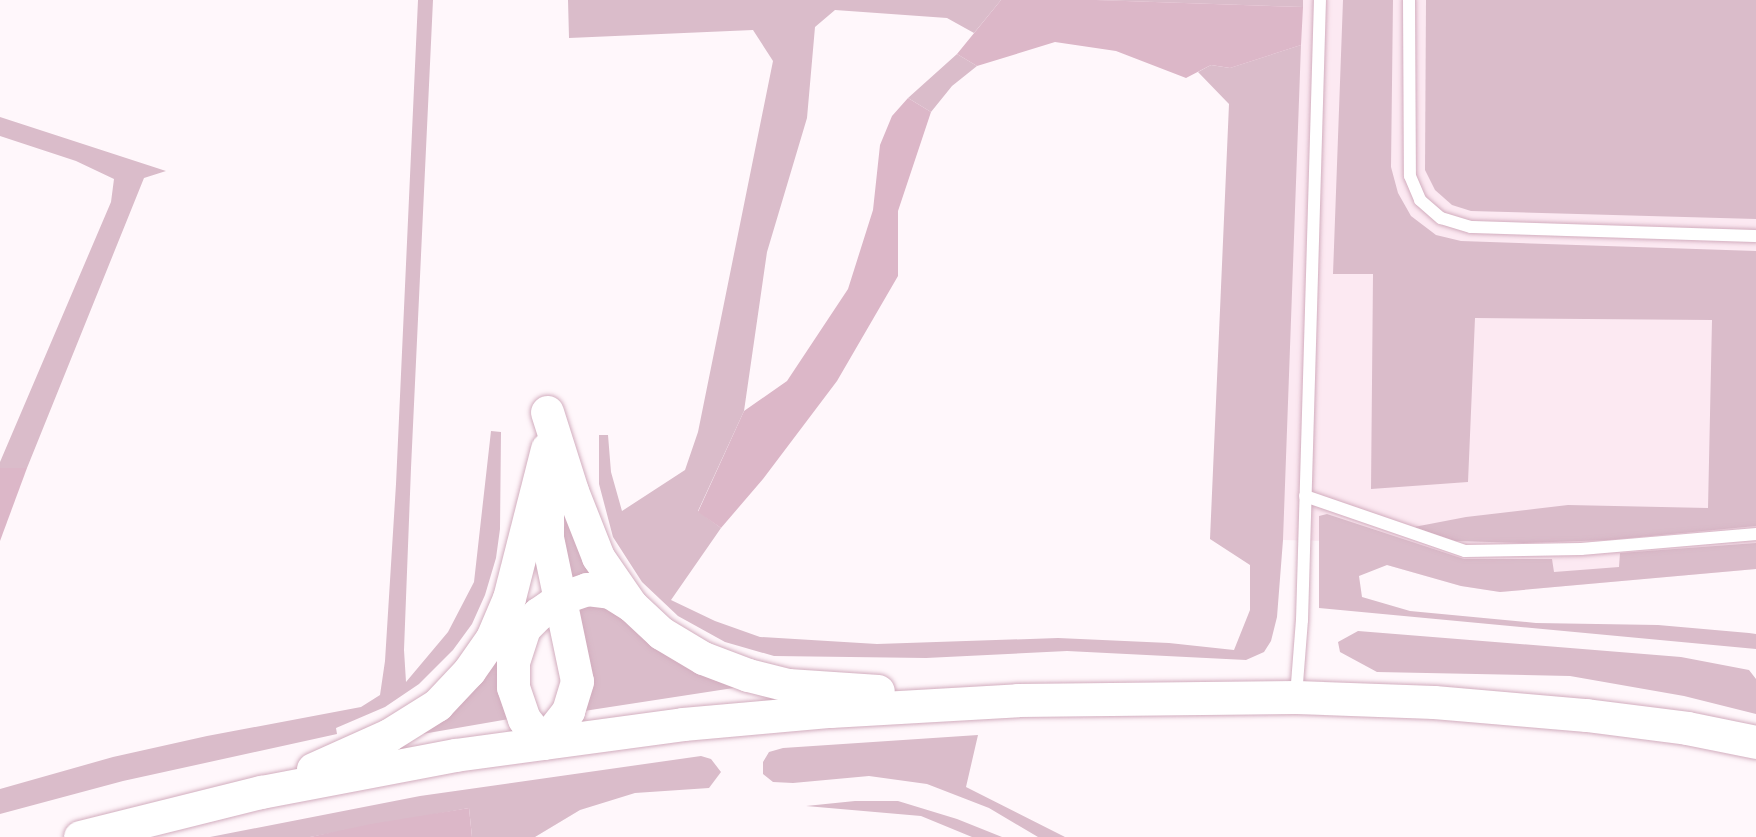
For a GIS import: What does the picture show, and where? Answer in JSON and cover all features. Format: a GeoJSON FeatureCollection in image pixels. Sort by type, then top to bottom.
{"type":"FeatureCollection","features":[{"type":"Feature","properties":{"kind":"street"},"geometry":{"type":"LineString","coordinates":[[543,743],[568,711],[577,681],[547,537],[548,412],[572,492],[598,557],[631,605]]}},
{"type":"Feature","properties":{"kind":"street"},"geometry":{"type":"LineString","coordinates":[[261,792],[389,735],[437,705],[469,671],[492,638],[509,598],[547,449]]}},
{"type":"Feature","properties":{"kind":"street"},"geometry":{"type":"LineString","coordinates":[[543,743],[524,719],[513,687],[513,662],[547,537]]}},
{"type":"Feature","properties":{"kind":"street"},"geometry":{"type":"LineString","coordinates":[[524,628],[538,614],[561,598],[587,589],[610,592],[631,605],[661,633],[703,658],[748,675],[788,685],[1018,700]]}},
{"type":"Feature","properties":{"kind":"street"},"geometry":{"type":"LineString","coordinates":[[80,837],[261,792],[455,755],[750,718],[1018,700],[1296,697],[1434,702],[1586,715],[1688,728],[1756,742]]}},
{"type":"Feature","properties":{"kind":"lane"},"geometry":{"type":"LineString","coordinates":[[1296,697],[1305,496],[1320,0]]}},
{"type":"Feature","properties":{"kind":"lane"},"geometry":{"type":"LineString","coordinates":[[1409,0],[1410,176],[1420,200],[1441,218],[1472,227],[1756,236]]}},
{"type":"Feature","properties":{"kind":"lane"},"geometry":{"type":"LineString","coordinates":[[1305,496],[1465,551],[1581,549],[1756,534]]}},
{"type":"Feature","properties":{"kind":"shaded area"},"geometry":{"type":"Polygon","coordinates":[[[418,0],[433,0],[411,468],[404,650],[406,682],[448,632],[474,582],[491,431],[501,432],[500,529],[496,558],[485,595],[472,624],[453,650],[419,684],[385,707],[336,728],[337,734],[123,781],[0,814],[0,789],[113,757],[207,736],[361,707],[380,695],[385,661],[396,484],[418,0]]]}},
{"type":"Feature","properties":{"kind":"shaded area"},"geometry":{"type":"Polygon","coordinates":[[[568,0],[1001,0],[974,33],[947,18],[835,10],[815,27],[807,118],[767,252],[744,411],[698,511],[721,528],[671,600],[715,621],[760,637],[877,644],[1058,638],[1169,643],[1234,650],[1250,610],[1250,565],[1210,539],[1229,104],[1198,72],[1211,65],[1230,68],[1301,45],[1283,540],[1277,617],[1271,641],[1264,652],[1246,660],[1067,651],[926,658],[774,656],[725,642],[678,616],[642,582],[613,537],[599,484],[599,435],[608,435],[611,472],[622,511],[685,470],[698,432],[773,61],[753,30],[569,38],[568,0]]]}},
{"type":"Feature","properties":{"kind":"shaded area"},"geometry":{"type":"Polygon","coordinates":[[[1001,0],[1096,0],[1303,7],[1301,45],[1230,68],[1211,65],[1186,78],[1116,51],[1055,42],[977,66],[957,54],[1001,0]]]}},
{"type":"Feature","properties":{"kind":"shaded area"},"geometry":{"type":"Polygon","coordinates":[[[1096,0],[1756,0],[1756,569],[1500,592],[1461,586],[1387,565],[1326,541],[1283,540],[1230,68],[1096,0]]]}},
{"type":"Feature","properties":{"kind":"shaded area"},"geometry":{"type":"Polygon","coordinates":[[[1096,0],[1303,0],[1303,7],[1096,0]]]}},
{"type":"Feature","properties":{"kind":"shaded area"},"geometry":{"type":"Polygon","coordinates":[[[1343,0],[1393,0],[1391,167],[1398,193],[1411,216],[1436,235],[1461,241],[1756,251],[1756,526],[1609,540],[1524,543],[1455,541],[1414,527],[1466,517],[1568,505],[1708,508],[1712,320],[1475,318],[1468,482],[1371,489],[1373,274],[1333,274],[1343,0]]]}},
{"type":"Feature","properties":{"kind":"shaded area"},"geometry":{"type":"Polygon","coordinates":[[[1426,0],[1756,0],[1756,219],[1471,211],[1452,205],[1435,190],[1425,170],[1426,0]]]}},
{"type":"Feature","properties":{"kind":"shaded area"},"geometry":{"type":"Polygon","coordinates":[[[957,54],[977,66],[952,86],[931,112],[908,98],[957,54]]]}},
{"type":"Feature","properties":{"kind":"shaded area"},"geometry":{"type":"Polygon","coordinates":[[[908,98],[931,112],[898,211],[898,276],[837,381],[763,479],[721,528],[698,512],[744,411],[787,381],[848,289],[873,210],[880,145],[892,116],[908,98]]]}},
{"type":"Feature","properties":{"kind":"shaded area"},"geometry":{"type":"Polygon","coordinates":[[[0,117],[166,171],[144,178],[27,468],[0,468],[0,462],[111,202],[114,179],[76,161],[0,136],[0,117]]]}},
{"type":"Feature","properties":{"kind":"shaded area"},"geometry":{"type":"Polygon","coordinates":[[[0,468],[27,468],[0,541],[0,468]]]}},
{"type":"Feature","properties":{"kind":"shaded area"},"geometry":{"type":"Polygon","coordinates":[[[570,505],[601,580],[568,581],[563,531],[570,505]]]}},
{"type":"Feature","properties":{"kind":"shaded area"},"geometry":{"type":"Polygon","coordinates":[[[1327,514],[1464,559],[1552,559],[1554,572],[1619,567],[1620,553],[1756,543],[1756,569],[1500,592],[1461,586],[1387,565],[1359,576],[1362,597],[1410,611],[1536,623],[1658,625],[1749,633],[1756,634],[1756,649],[1319,608],[1319,516],[1327,514]]]}},
{"type":"Feature","properties":{"kind":"shaded area"},"geometry":{"type":"Polygon","coordinates":[[[590,599],[753,685],[584,711],[572,602],[590,599]]]}},
{"type":"Feature","properties":{"kind":"shaded area"},"geometry":{"type":"Polygon","coordinates":[[[515,626],[509,719],[405,737],[515,626]]]}},
{"type":"Feature","properties":{"kind":"shaded area"},"geometry":{"type":"Polygon","coordinates":[[[1358,631],[1681,657],[1749,670],[1756,679],[1756,714],[1684,696],[1570,676],[1377,672],[1340,652],[1338,642],[1358,631]]]}},
{"type":"Feature","properties":{"kind":"shaded area"},"geometry":{"type":"Polygon","coordinates":[[[978,735],[966,787],[1065,837],[1038,837],[989,808],[927,784],[869,776],[793,783],[773,782],[763,774],[763,762],[769,752],[783,748],[978,735]]]}},
{"type":"Feature","properties":{"kind":"shaded area"},"geometry":{"type":"Polygon","coordinates":[[[701,756],[711,759],[721,772],[709,788],[635,793],[580,810],[535,837],[472,837],[469,808],[310,837],[210,837],[420,796],[701,756]]]}},
{"type":"Feature","properties":{"kind":"shaded area"},"geometry":{"type":"Polygon","coordinates":[[[855,801],[898,801],[957,819],[1002,837],[972,837],[921,816],[806,806],[855,801]]]}},
{"type":"Feature","properties":{"kind":"shaded area"},"geometry":{"type":"Polygon","coordinates":[[[469,808],[472,837],[310,837],[371,824],[469,808]]]}}]}
